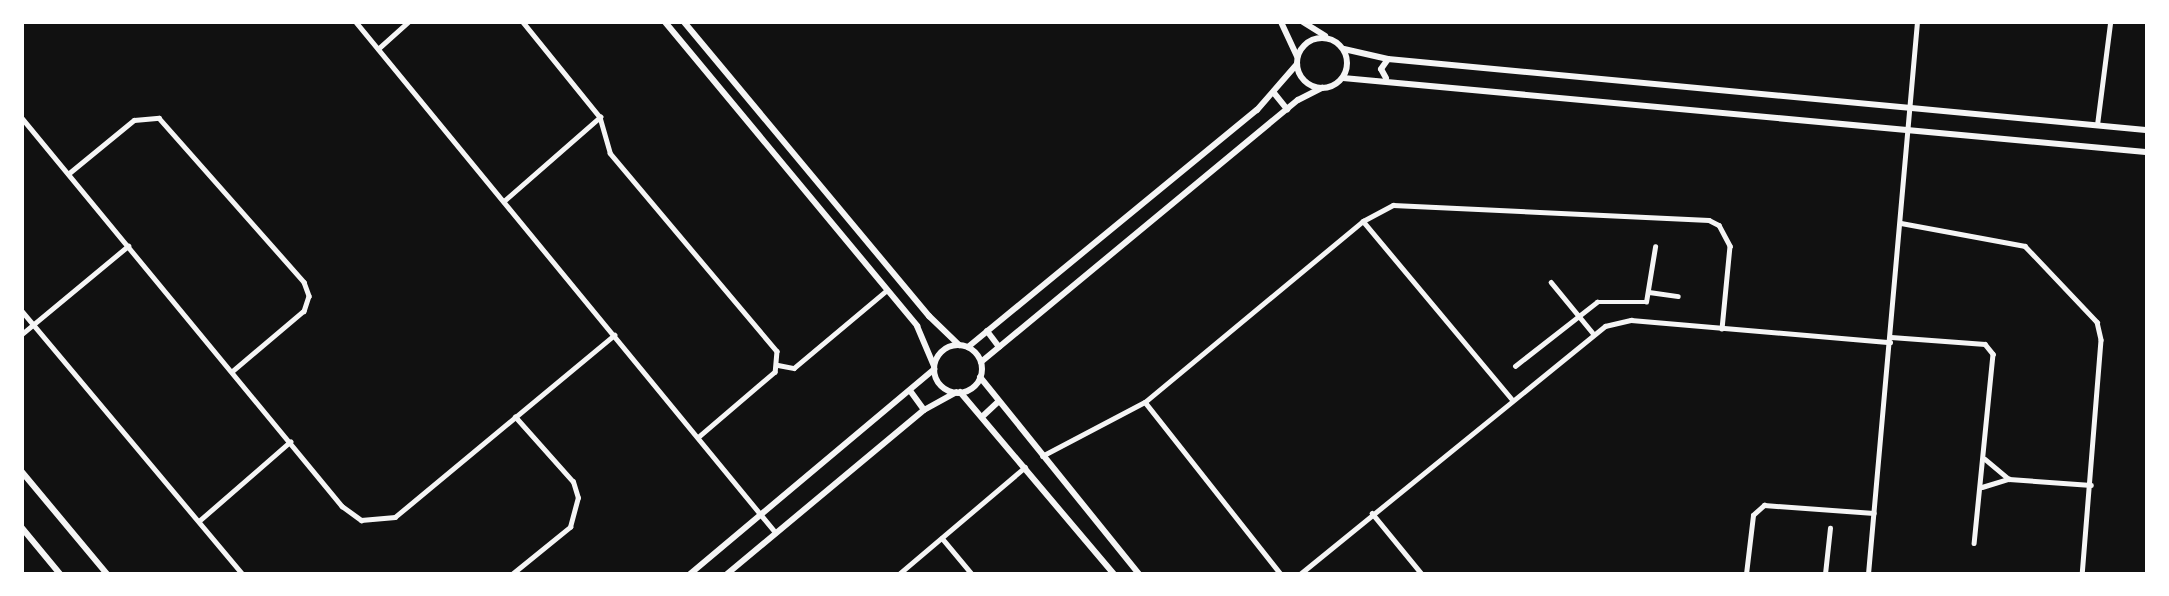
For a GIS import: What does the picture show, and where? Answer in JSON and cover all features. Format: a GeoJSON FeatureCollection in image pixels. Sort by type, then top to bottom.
{"type":"FeatureCollection","features":[{"type":"Feature","properties":{"kind":"street"},"geometry":{"type":"LineString","coordinates":[[356,22],[776,533]]}},
{"type":"Feature","properties":{"kind":"street"},"geometry":{"type":"LineString","coordinates":[[378,49],[408,22]]}},
{"type":"Feature","properties":{"kind":"street"},"geometry":{"type":"LineString","coordinates":[[523,22],[600,117],[610,153],[773,345],[778,365]]}},
{"type":"Feature","properties":{"kind":"street"},"geometry":{"type":"LineString","coordinates":[[665,22],[917,326],[940,385],[958,392],[984,415],[1114,573]]}},
{"type":"Feature","properties":{"kind":"street"},"geometry":{"type":"LineString","coordinates":[[684,22],[929,316],[959,345],[968,347],[981,362],[980,377],[998,402],[1139,573]]}},
{"type":"Feature","properties":{"kind":"street"},"geometry":{"type":"LineString","coordinates":[[1281,22],[1297,60],[1302,79],[1322,88]]}},
{"type":"Feature","properties":{"kind":"street"},"geometry":{"type":"LineString","coordinates":[[1303,22],[1344,49],[1388,59],[2146,130]]}},
{"type":"Feature","properties":{"kind":"street"},"geometry":{"type":"LineString","coordinates":[[1868,573],[1910,130],[1917,22]]}},
{"type":"Feature","properties":{"kind":"street"},"geometry":{"type":"LineString","coordinates":[[2105,22],[2123,22]]}},
{"type":"Feature","properties":{"kind":"street"},"geometry":{"type":"LineString","coordinates":[[2097,125],[2110,23]]}},
{"type":"Feature","properties":{"kind":"street"},"geometry":{"type":"LineString","coordinates":[[968,347],[1274,93],[1309,41],[1328,38]]}},
{"type":"Feature","properties":{"kind":"street"},"geometry":{"type":"LineString","coordinates":[[1342,78],[1344,49]]}},
{"type":"Feature","properties":{"kind":"street"},"geometry":{"type":"LineString","coordinates":[[1387,79],[1381,69],[1388,59]]}},
{"type":"Feature","properties":{"kind":"street"},"geometry":{"type":"LineString","coordinates":[[981,362],[1287,109],[1342,78],[1387,79],[2146,152]]}},
{"type":"Feature","properties":{"kind":"street"},"geometry":{"type":"LineString","coordinates":[[1274,93],[1287,109]]}},
{"type":"Feature","properties":{"kind":"street"},"geometry":{"type":"LineString","coordinates":[[504,201],[600,117]]}},
{"type":"Feature","properties":{"kind":"street"},"geometry":{"type":"LineString","coordinates":[[22,118],[351,514],[384,521],[515,417],[614,334]]}},
{"type":"Feature","properties":{"kind":"street"},"geometry":{"type":"LineString","coordinates":[[68,174],[134,120],[159,118],[304,282],[309,296],[304,311],[232,372]]}},
{"type":"Feature","properties":{"kind":"street"},"geometry":{"type":"LineString","coordinates":[[763,140],[774,130]]}},
{"type":"Feature","properties":{"kind":"street"},"geometry":{"type":"LineString","coordinates":[[1042,456],[1145,402],[1363,221],[1410,202],[1708,220],[1719,225],[1730,246],[1722,329]]}},
{"type":"Feature","properties":{"kind":"street"},"geometry":{"type":"LineString","coordinates":[[1363,221],[1511,398]]}},
{"type":"Feature","properties":{"kind":"street"},"geometry":{"type":"LineString","coordinates":[[1901,223],[2025,246],[2097,322],[2101,340],[2091,485],[2082,573]]}},
{"type":"Feature","properties":{"kind":"street"},"geometry":{"type":"LineString","coordinates":[[22,334],[128,246]]}},
{"type":"Feature","properties":{"kind":"street"},"geometry":{"type":"LineString","coordinates":[[1515,366],[1577,314],[1598,302],[1646,302],[1655,247]]}},
{"type":"Feature","properties":{"kind":"street"},"geometry":{"type":"LineString","coordinates":[[1551,282],[1592,332]]}},
{"type":"Feature","properties":{"kind":"street"},"geometry":{"type":"LineString","coordinates":[[778,365],[794,368],[887,290]]}},
{"type":"Feature","properties":{"kind":"street"},"geometry":{"type":"LineString","coordinates":[[1649,292],[1678,296]]}},
{"type":"Feature","properties":{"kind":"street"},"geometry":{"type":"LineString","coordinates":[[22,311],[243,573]]}},
{"type":"Feature","properties":{"kind":"street"},"geometry":{"type":"LineString","coordinates":[[917,326],[929,316]]}},
{"type":"Feature","properties":{"kind":"street"},"geometry":{"type":"LineString","coordinates":[[1300,573],[1592,332],[1631,320],[1722,329],[1990,348],[1995,361],[1974,543]]}},
{"type":"Feature","properties":{"kind":"street"},"geometry":{"type":"LineString","coordinates":[[987,331],[999,347]]}},
{"type":"Feature","properties":{"kind":"street"},"geometry":{"type":"LineString","coordinates":[[690,573],[911,392],[934,368],[942,351],[959,345]]}},
{"type":"Feature","properties":{"kind":"street"},"geometry":{"type":"LineString","coordinates":[[699,437],[778,365]]}},
{"type":"Feature","properties":{"kind":"street"},"geometry":{"type":"LineString","coordinates":[[727,573],[924,410],[980,377]]}},
{"type":"Feature","properties":{"kind":"street"},"geometry":{"type":"LineString","coordinates":[[911,392],[924,410]]}},
{"type":"Feature","properties":{"kind":"street"},"geometry":{"type":"LineString","coordinates":[[984,415],[998,402]]}},
{"type":"Feature","properties":{"kind":"street"},"geometry":{"type":"LineString","coordinates":[[1145,402],[1281,573]]}},
{"type":"Feature","properties":{"kind":"street"},"geometry":{"type":"LineString","coordinates":[[512,573],[570,527],[578,498],[573,482],[515,417]]}},
{"type":"Feature","properties":{"kind":"street"},"geometry":{"type":"LineString","coordinates":[[199,521],[290,442]]}},
{"type":"Feature","properties":{"kind":"street"},"geometry":{"type":"LineString","coordinates":[[1985,459],[2009,479]]}},
{"type":"Feature","properties":{"kind":"street"},"geometry":{"type":"LineString","coordinates":[[899,573],[1026,467]]}},
{"type":"Feature","properties":{"kind":"street"},"geometry":{"type":"LineString","coordinates":[[22,472],[107,573]]}},
{"type":"Feature","properties":{"kind":"street"},"geometry":{"type":"LineString","coordinates":[[1982,487],[2009,479],[2091,485]]}},
{"type":"Feature","properties":{"kind":"street"},"geometry":{"type":"LineString","coordinates":[[1746,573],[1753,515],[1764,505],[1874,513]]}},
{"type":"Feature","properties":{"kind":"street"},"geometry":{"type":"LineString","coordinates":[[1372,513],[1422,573]]}},
{"type":"Feature","properties":{"kind":"street"},"geometry":{"type":"LineString","coordinates":[[22,528],[60,573]]}},
{"type":"Feature","properties":{"kind":"street"},"geometry":{"type":"LineString","coordinates":[[1826,573],[1830,528]]}},
{"type":"Feature","properties":{"kind":"street"},"geometry":{"type":"LineString","coordinates":[[942,538],[972,573]]}}]}
